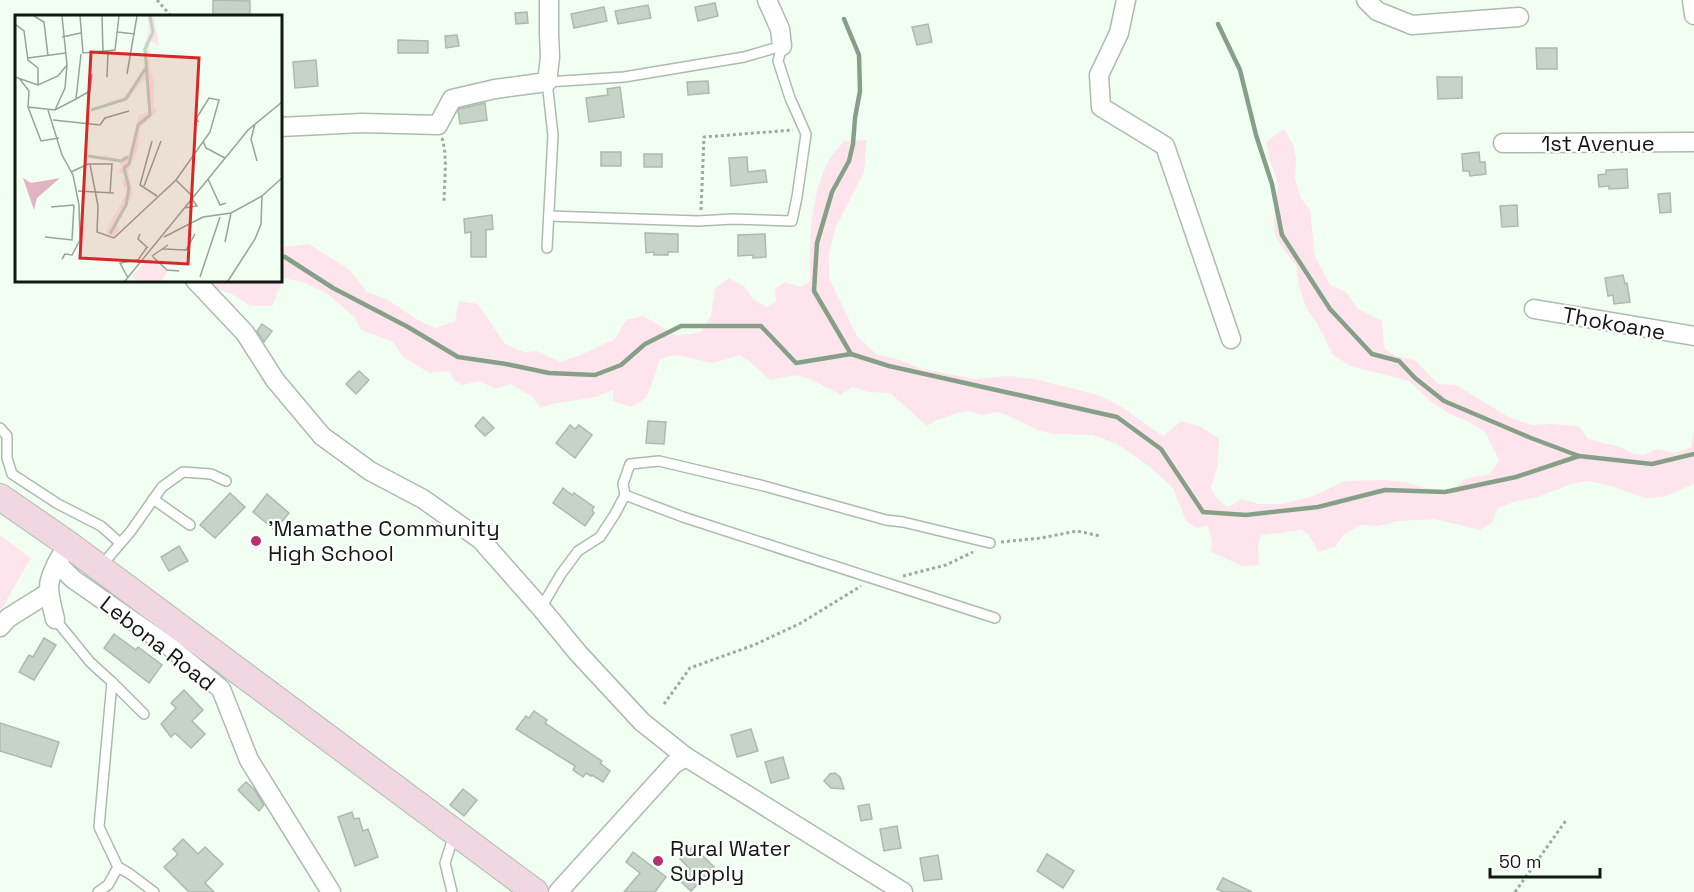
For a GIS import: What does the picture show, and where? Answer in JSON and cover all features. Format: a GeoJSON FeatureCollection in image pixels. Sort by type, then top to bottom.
{"type":"FeatureCollection","features":[{"type":"Feature","properties":{"kind":"main road"},"geometry":{"type":"LineString","coordinates":[[0,497],[62,554],[99,568],[535,892]]}},
{"type":"Feature","properties":{"kind":"street"},"geometry":{"type":"LineString","coordinates":[[282,127],[362,123],[438,125],[452,99],[495,89],[547,82],[550,57],[549,0]]}},
{"type":"Feature","properties":{"kind":"street"},"geometry":{"type":"LineString","coordinates":[[767,0],[780,29],[782,46]]}},
{"type":"Feature","properties":{"kind":"street"},"geometry":{"type":"LineString","coordinates":[[1126,0],[1119,33],[1099,75],[1101,107],[1165,146],[1231,339]]}},
{"type":"Feature","properties":{"kind":"street"},"geometry":{"type":"LineString","coordinates":[[1366,0],[1377,10],[1412,25],[1520,17]]}},
{"type":"Feature","properties":{"kind":"street"},"geometry":{"type":"LineString","coordinates":[[1692,0],[1694,15]]}},
{"type":"Feature","properties":{"kind":"street","name":"1st Avenue"},"geometry":{"type":"LineString","coordinates":[[1503,143],[1694,142]]}},
{"type":"Feature","properties":{"kind":"street"},"geometry":{"type":"LineString","coordinates":[[197,282],[244,333],[275,380],[322,436],[370,471],[423,499],[481,540],[578,653],[642,722],[686,757],[903,892]]}},
{"type":"Feature","properties":{"kind":"street","name":"Thokoane"},"geometry":{"type":"LineString","coordinates":[[1534,309],[1694,336]]}},
{"type":"Feature","properties":{"kind":"street"},"geometry":{"type":"LineString","coordinates":[[55,619],[48,593],[49,578],[62,554]]}},
{"type":"Feature","properties":{"kind":"street","name":"Lebona Road"},"geometry":{"type":"LineString","coordinates":[[62,554],[73,579],[170,647],[221,689],[249,760],[331,892]]}},
{"type":"Feature","properties":{"kind":"street"},"geometry":{"type":"LineString","coordinates":[[0,627],[8,618],[48,593]]}},
{"type":"Feature","properties":{"kind":"street"},"geometry":{"type":"LineString","coordinates":[[558,892],[674,764],[686,757]]}},
{"type":"Feature","properties":{"kind":"lane"},"geometry":{"type":"LineString","coordinates":[[547,248],[553,135],[547,82],[624,77],[744,57],[782,46]]}},
{"type":"Feature","properties":{"kind":"lane"},"geometry":{"type":"LineString","coordinates":[[549,216],[792,221],[806,134],[790,98],[778,61],[782,46]]}},
{"type":"Feature","properties":{"kind":"lane"},"geometry":{"type":"LineString","coordinates":[[0,428],[7,436],[7,458],[12,474],[58,504],[101,526],[120,543]]}},
{"type":"Feature","properties":{"kind":"lane"},"geometry":{"type":"LineString","coordinates":[[541,608],[578,551],[600,537],[615,514],[625,495],[623,484],[630,464],[659,461],[764,486],[886,520],[990,543]]}},
{"type":"Feature","properties":{"kind":"lane"},"geometry":{"type":"LineString","coordinates":[[99,568],[162,487],[183,472],[211,474],[226,481]]}},
{"type":"Feature","properties":{"kind":"lane"},"geometry":{"type":"LineString","coordinates":[[625,495],[683,517],[995,618]]}},
{"type":"Feature","properties":{"kind":"lane"},"geometry":{"type":"LineString","coordinates":[[153,499],[190,525]]}},
{"type":"Feature","properties":{"kind":"lane"},"geometry":{"type":"LineString","coordinates":[[55,619],[90,662],[144,714]]}},
{"type":"Feature","properties":{"kind":"lane"},"geometry":{"type":"LineString","coordinates":[[112,682],[99,827],[118,867],[154,892]]}},
{"type":"Feature","properties":{"kind":"lane"},"geometry":{"type":"LineString","coordinates":[[452,892],[445,862],[454,832]]}},
{"type":"Feature","properties":{"kind":"lane"},"geometry":{"type":"LineString","coordinates":[[98,892],[108,885],[118,867]]}},
{"type":"Feature","properties":{"kind":"path"},"geometry":{"type":"LineString","coordinates":[[157,0],[170,15]]}},
{"type":"Feature","properties":{"kind":"path"},"geometry":{"type":"LineString","coordinates":[[438,125],[444,146],[444,203]]}},
{"type":"Feature","properties":{"kind":"path"},"geometry":{"type":"LineString","coordinates":[[700,220],[704,137],[804,129]]}},
{"type":"Feature","properties":{"kind":"path"},"geometry":{"type":"LineString","coordinates":[[664,704],[690,668],[754,645],[801,623],[862,586],[946,565],[990,543],[1041,538],[1077,531],[1100,536]]}},
{"type":"Feature","properties":{"kind":"path"},"geometry":{"type":"LineString","coordinates":[[1515,892],[1567,819]]}},
{"type":"Feature","properties":{"kind":"shaded area"},"geometry":{"type":"Polygon","coordinates":[[[1284,129],[1293,144],[1296,159],[1295,179],[1301,198],[1310,210],[1315,256],[1330,285],[1346,292],[1358,309],[1382,321],[1384,348],[1395,356],[1415,360],[1438,384],[1456,385],[1509,417],[1532,425],[1579,426],[1588,439],[1621,447],[1632,453],[1643,455],[1658,449],[1675,453],[1691,447],[1694,432],[1694,484],[1663,497],[1645,498],[1588,481],[1571,484],[1497,509],[1492,523],[1480,530],[1435,519],[1399,521],[1378,526],[1361,525],[1344,534],[1335,547],[1318,552],[1309,535],[1302,530],[1261,535],[1258,548],[1259,565],[1242,566],[1210,551],[1212,544],[1208,525],[1197,528],[1186,521],[1173,488],[1150,467],[1117,444],[1093,435],[1053,434],[1038,430],[998,412],[982,415],[969,411],[958,413],[927,426],[890,393],[869,392],[852,387],[841,395],[810,379],[796,375],[770,380],[740,355],[713,363],[675,355],[660,359],[645,399],[631,407],[613,401],[613,390],[596,397],[540,408],[533,397],[510,384],[495,389],[480,381],[462,385],[454,380],[449,371],[430,373],[403,357],[393,342],[361,330],[355,318],[329,295],[305,283],[284,278],[272,306],[250,306],[232,294],[211,287],[205,282],[282,282],[282,247],[309,244],[350,270],[367,292],[388,300],[418,320],[435,328],[455,321],[459,301],[478,304],[505,344],[524,352],[537,351],[560,362],[615,339],[626,320],[643,316],[677,336],[701,332],[711,316],[715,288],[729,278],[746,288],[752,298],[766,307],[776,302],[775,289],[785,282],[801,287],[810,281],[812,219],[823,174],[831,157],[844,141],[867,140],[864,172],[836,227],[829,254],[829,278],[857,336],[876,354],[923,369],[976,379],[1008,376],[1035,379],[1099,395],[1117,404],[1163,436],[1181,421],[1199,426],[1219,438],[1218,464],[1211,488],[1217,499],[1228,507],[1242,499],[1259,504],[1282,504],[1313,496],[1345,481],[1384,480],[1451,491],[1464,479],[1490,474],[1499,460],[1485,432],[1430,401],[1409,381],[1350,366],[1333,355],[1318,325],[1307,310],[1299,287],[1296,265],[1275,235],[1274,218],[1278,184],[1266,142],[1284,129]]]}},
{"type":"Feature","properties":{"kind":"shaded area"},"geometry":{"type":"Polygon","coordinates":[[[0,535],[31,558],[0,612],[0,535]]]}},
{"type":"Feature","properties":{"kind":"building"},"geometry":{"type":"Polygon","coordinates":[[[213,0],[250,1],[250,15],[213,15],[213,0]]]}},
{"type":"Feature","properties":{"kind":"building"},"geometry":{"type":"Polygon","coordinates":[[[715,3],[718,16],[698,21],[695,7],[715,3]]]}},
{"type":"Feature","properties":{"kind":"building"},"geometry":{"type":"Polygon","coordinates":[[[648,5],[651,18],[618,24],[615,11],[648,5]]]}},
{"type":"Feature","properties":{"kind":"building"},"geometry":{"type":"Polygon","coordinates":[[[604,7],[607,21],[574,28],[571,14],[604,7]]]}},
{"type":"Feature","properties":{"kind":"building"},"geometry":{"type":"Polygon","coordinates":[[[527,12],[528,23],[516,24],[515,13],[527,12]]]}},
{"type":"Feature","properties":{"kind":"building"},"geometry":{"type":"Polygon","coordinates":[[[928,24],[932,42],[917,45],[912,27],[928,24]]]}},
{"type":"Feature","properties":{"kind":"building"},"geometry":{"type":"Polygon","coordinates":[[[457,35],[459,46],[446,48],[445,36],[457,35]]]}},
{"type":"Feature","properties":{"kind":"building"},"geometry":{"type":"Polygon","coordinates":[[[398,40],[428,41],[428,53],[398,53],[398,40]]]}},
{"type":"Feature","properties":{"kind":"building"},"geometry":{"type":"Polygon","coordinates":[[[1536,48],[1557,48],[1557,69],[1537,69],[1536,48]]]}},
{"type":"Feature","properties":{"kind":"building"},"geometry":{"type":"Polygon","coordinates":[[[316,60],[318,86],[295,88],[293,62],[316,60]]]}},
{"type":"Feature","properties":{"kind":"building"},"geometry":{"type":"Polygon","coordinates":[[[1437,77],[1462,77],[1462,98],[1438,99],[1437,77]]]}},
{"type":"Feature","properties":{"kind":"building"},"geometry":{"type":"Polygon","coordinates":[[[708,81],[709,93],[688,95],[687,82],[708,81]]]}},
{"type":"Feature","properties":{"kind":"building"},"geometry":{"type":"Polygon","coordinates":[[[620,87],[624,117],[589,122],[586,98],[608,95],[607,89],[620,87]]]}},
{"type":"Feature","properties":{"kind":"building"},"geometry":{"type":"Polygon","coordinates":[[[485,103],[487,120],[460,124],[459,109],[485,103]]]}},
{"type":"Feature","properties":{"kind":"building"},"geometry":{"type":"Polygon","coordinates":[[[601,152],[621,152],[621,166],[601,166],[601,152]]]}},
{"type":"Feature","properties":{"kind":"building"},"geometry":{"type":"Polygon","coordinates":[[[1479,152],[1480,162],[1485,162],[1486,174],[1470,176],[1469,171],[1463,171],[1462,154],[1479,152]]]}},
{"type":"Feature","properties":{"kind":"building"},"geometry":{"type":"Polygon","coordinates":[[[644,154],[662,154],[662,167],[644,167],[644,154]]]}},
{"type":"Feature","properties":{"kind":"building"},"geometry":{"type":"Polygon","coordinates":[[[747,157],[748,172],[765,170],[767,182],[731,186],[729,158],[747,157]]]}},
{"type":"Feature","properties":{"kind":"building"},"geometry":{"type":"Polygon","coordinates":[[[1627,169],[1628,188],[1599,187],[1598,175],[1606,174],[1606,170],[1627,169]]]}},
{"type":"Feature","properties":{"kind":"building"},"geometry":{"type":"Polygon","coordinates":[[[1670,193],[1671,212],[1660,213],[1658,194],[1670,193]]]}},
{"type":"Feature","properties":{"kind":"building"},"geometry":{"type":"Polygon","coordinates":[[[1517,205],[1518,226],[1502,227],[1500,206],[1517,205]]]}},
{"type":"Feature","properties":{"kind":"building"},"geometry":{"type":"Polygon","coordinates":[[[492,215],[493,229],[486,230],[486,257],[471,257],[471,232],[465,233],[464,219],[492,215]]]}},
{"type":"Feature","properties":{"kind":"building"},"geometry":{"type":"Polygon","coordinates":[[[645,233],[678,234],[678,252],[668,252],[668,255],[646,253],[645,233]]]}},
{"type":"Feature","properties":{"kind":"building"},"geometry":{"type":"Polygon","coordinates":[[[765,234],[766,257],[738,256],[738,235],[765,234]]]}},
{"type":"Feature","properties":{"kind":"building"},"geometry":{"type":"Polygon","coordinates":[[[1623,275],[1625,284],[1627,283],[1630,302],[1614,304],[1613,295],[1608,296],[1605,278],[1623,275]]]}},
{"type":"Feature","properties":{"kind":"building"},"geometry":{"type":"Polygon","coordinates":[[[262,324],[272,331],[264,342],[257,331],[262,324]]]}},
{"type":"Feature","properties":{"kind":"building"},"geometry":{"type":"Polygon","coordinates":[[[359,371],[369,380],[356,394],[346,384],[359,371]]]}},
{"type":"Feature","properties":{"kind":"building"},"geometry":{"type":"Polygon","coordinates":[[[483,417],[494,428],[485,436],[475,426],[483,417]]]}},
{"type":"Feature","properties":{"kind":"building"},"geometry":{"type":"Polygon","coordinates":[[[648,421],[666,422],[664,444],[646,443],[648,421]]]}},
{"type":"Feature","properties":{"kind":"building"},"geometry":{"type":"Polygon","coordinates":[[[570,425],[575,429],[579,425],[592,435],[575,458],[556,443],[570,425]]]}},
{"type":"Feature","properties":{"kind":"building"},"geometry":{"type":"Polygon","coordinates":[[[563,488],[594,507],[592,510],[594,513],[585,526],[553,503],[563,488]]]}},
{"type":"Feature","properties":{"kind":"building"},"geometry":{"type":"Polygon","coordinates":[[[230,493],[245,507],[215,538],[200,525],[230,493]]]}},
{"type":"Feature","properties":{"kind":"building"},"geometry":{"type":"Polygon","coordinates":[[[267,494],[289,513],[275,530],[253,512],[267,494]]]}},
{"type":"Feature","properties":{"kind":"building"},"geometry":{"type":"Polygon","coordinates":[[[179,546],[188,561],[169,571],[161,557],[179,546]]]}},
{"type":"Feature","properties":{"kind":"building"},"geometry":{"type":"Polygon","coordinates":[[[114,634],[136,650],[138,647],[162,665],[149,683],[104,648],[114,634]]]}},
{"type":"Feature","properties":{"kind":"building"},"geometry":{"type":"Polygon","coordinates":[[[44,638],[56,645],[34,680],[19,672],[29,655],[33,657],[44,638]]]}},
{"type":"Feature","properties":{"kind":"building"},"geometry":{"type":"Polygon","coordinates":[[[184,690],[203,710],[192,721],[205,734],[191,748],[175,733],[171,737],[161,724],[176,708],[171,703],[184,690]]]}},
{"type":"Feature","properties":{"kind":"building"},"geometry":{"type":"Polygon","coordinates":[[[534,711],[547,720],[545,723],[602,761],[600,763],[610,771],[603,782],[586,773],[583,777],[573,770],[575,766],[516,729],[526,716],[529,718],[534,711]]]}},
{"type":"Feature","properties":{"kind":"building"},"geometry":{"type":"Polygon","coordinates":[[[0,723],[59,742],[51,767],[0,751],[0,723]]]}},
{"type":"Feature","properties":{"kind":"building"},"geometry":{"type":"Polygon","coordinates":[[[751,729],[758,751],[737,757],[731,735],[751,729]]]}},
{"type":"Feature","properties":{"kind":"building"},"geometry":{"type":"Polygon","coordinates":[[[783,757],[789,778],[771,783],[765,762],[783,757]]]}},
{"type":"Feature","properties":{"kind":"building"},"geometry":{"type":"Polygon","coordinates":[[[835,773],[840,777],[844,789],[831,788],[824,781],[830,774],[835,773]]]}},
{"type":"Feature","properties":{"kind":"building"},"geometry":{"type":"Polygon","coordinates":[[[246,782],[254,789],[264,805],[259,811],[238,790],[246,782]]]}},
{"type":"Feature","properties":{"kind":"building"},"geometry":{"type":"Polygon","coordinates":[[[463,789],[477,800],[464,816],[450,805],[463,789]]]}},
{"type":"Feature","properties":{"kind":"building"},"geometry":{"type":"Polygon","coordinates":[[[869,804],[872,819],[861,821],[858,806],[869,804]]]}},
{"type":"Feature","properties":{"kind":"building"},"geometry":{"type":"Polygon","coordinates":[[[352,812],[354,819],[359,818],[363,831],[368,829],[378,857],[355,866],[338,817],[352,812]]]}},
{"type":"Feature","properties":{"kind":"building"},"geometry":{"type":"Polygon","coordinates":[[[897,826],[901,848],[884,851],[880,829],[897,826]]]}},
{"type":"Feature","properties":{"kind":"building"},"geometry":{"type":"Polygon","coordinates":[[[183,839],[198,854],[205,847],[223,864],[205,883],[214,892],[189,892],[164,867],[178,854],[173,849],[183,839]]]}},
{"type":"Feature","properties":{"kind":"building"},"geometry":{"type":"Polygon","coordinates":[[[693,846],[714,867],[691,891],[679,880],[690,869],[680,859],[693,846]]]}},
{"type":"Feature","properties":{"kind":"building"},"geometry":{"type":"Polygon","coordinates":[[[633,852],[666,877],[655,892],[624,892],[640,873],[626,862],[633,852]]]}},
{"type":"Feature","properties":{"kind":"building"},"geometry":{"type":"Polygon","coordinates":[[[1047,854],[1074,871],[1063,888],[1037,871],[1047,854]]]}},
{"type":"Feature","properties":{"kind":"building"},"geometry":{"type":"Polygon","coordinates":[[[938,855],[942,879],[924,881],[920,858],[938,855]]]}},
{"type":"Feature","properties":{"kind":"building"},"geometry":{"type":"Polygon","coordinates":[[[1223,878],[1252,892],[1223,892],[1217,889],[1223,878]]]}},
{"type":"Feature","properties":{"kind":"waterway"},"geometry":{"type":"LineString","coordinates":[[844,19],[859,55],[860,91],[849,161],[832,192],[817,243],[814,291],[851,354]]}},
{"type":"Feature","properties":{"kind":"waterway"},"geometry":{"type":"LineString","coordinates":[[1218,24],[1240,70],[1256,135],[1272,184],[1282,235],[1330,309],[1372,354],[1399,361],[1415,378],[1444,401],[1579,456]]}},
{"type":"Feature","properties":{"kind":"waterway"},"geometry":{"type":"LineString","coordinates":[[282,256],[333,288],[408,327],[458,357],[549,373],[595,375],[621,365],[645,344],[681,326],[761,326],[796,363],[851,354],[889,366],[1117,417],[1161,449],[1203,512],[1246,515],[1318,507],[1385,490],[1445,492],[1516,477],[1579,456],[1652,464],[1694,454]]}},
{"type":"Feature","properties":{"kind":"place","name":"'Mamathe Community High School"},"geometry":{"type":"Point","coordinates":[256,541]}},
{"type":"Feature","properties":{"kind":"place","name":"Rural Water Supply"},"geometry":{"type":"Point","coordinates":[658,861]}}]}
